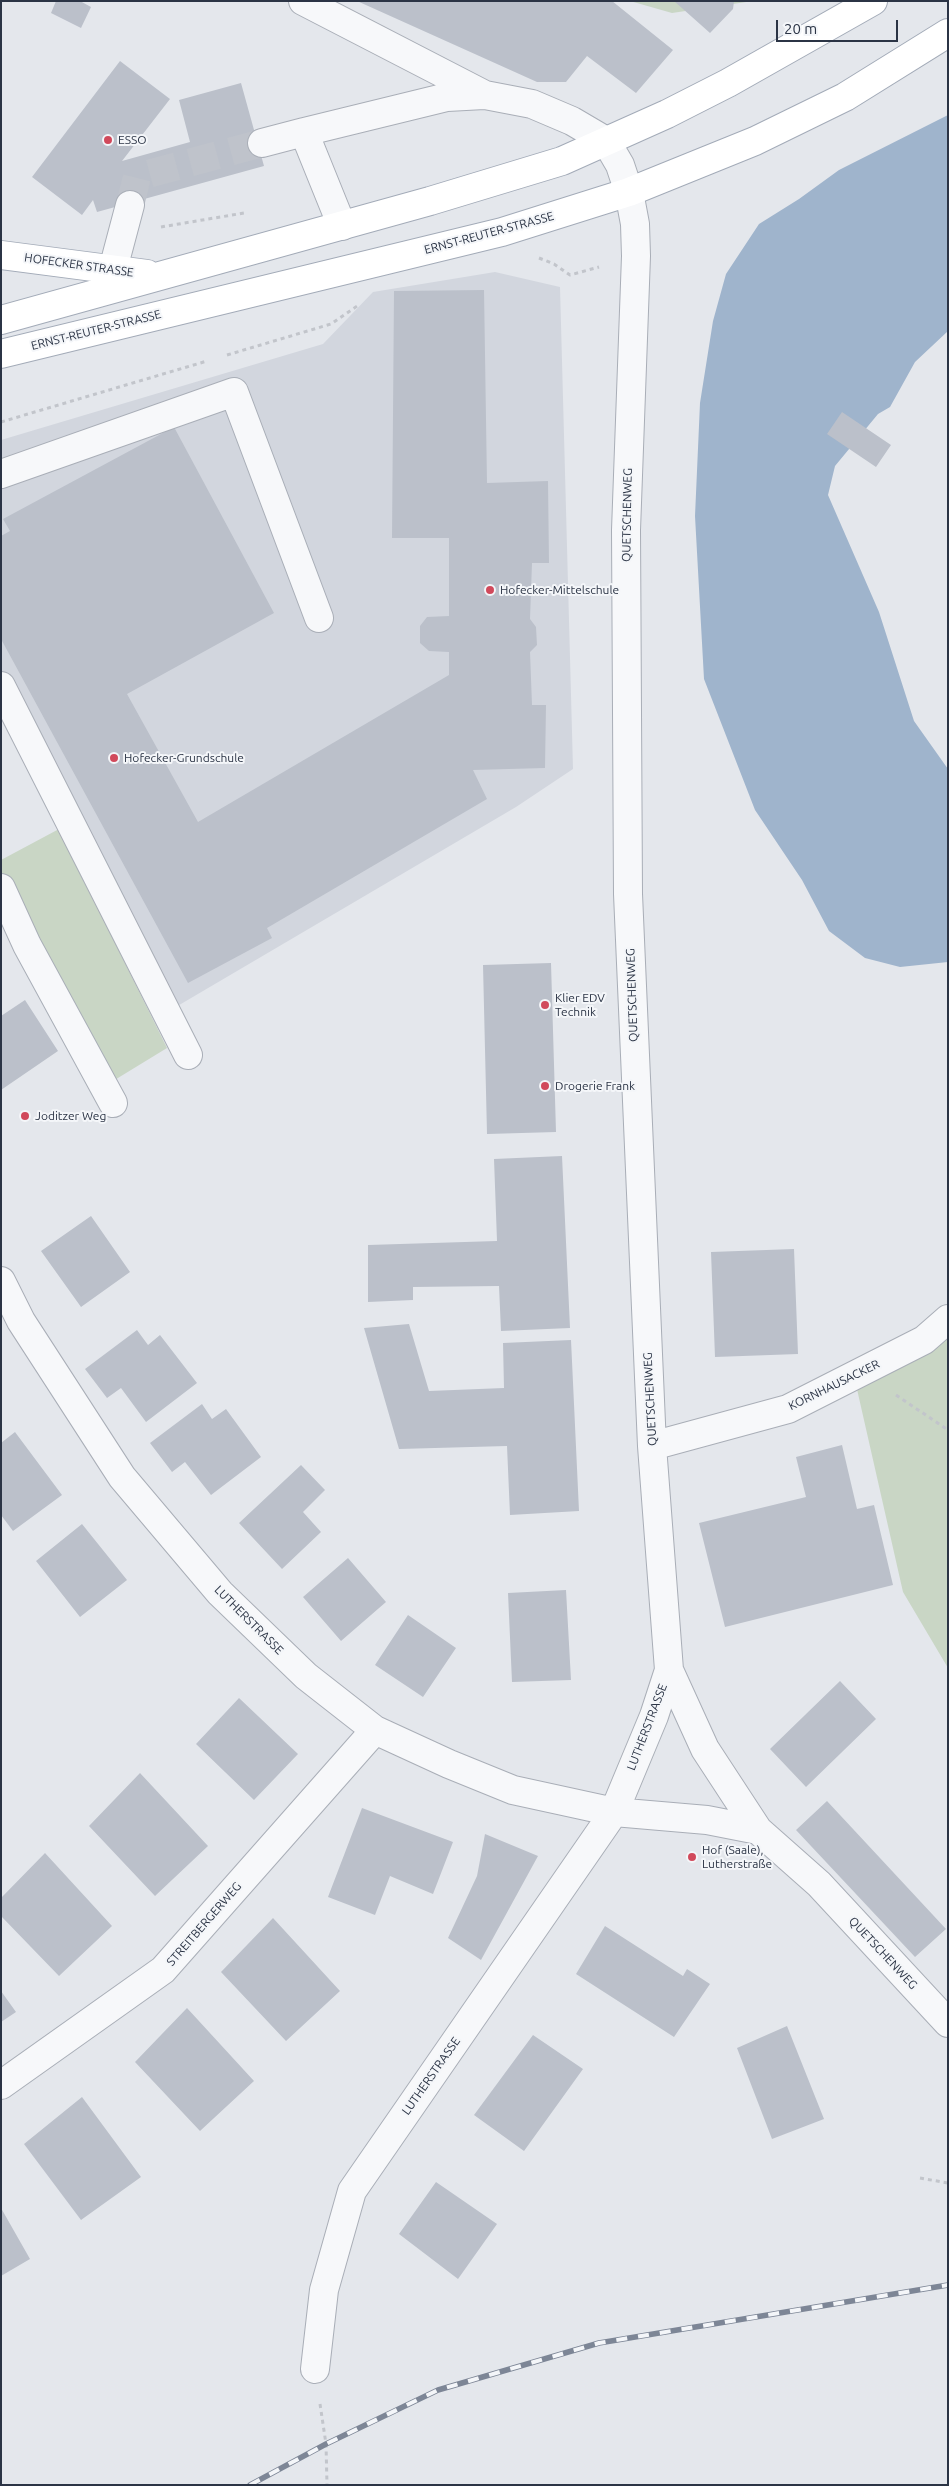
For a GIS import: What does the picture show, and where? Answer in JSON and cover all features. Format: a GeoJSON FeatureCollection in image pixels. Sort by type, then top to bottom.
{"type":"FeatureCollection","features":[{"type":"Feature","properties":{"kind":"main road"},"geometry":{"type":"LineString","coordinates":[[1,320],[512,178],[562,161],[667,114],[751,72],[873,1]]}},
{"type":"Feature","properties":{"kind":"main road","name":"ERNST-REUTER-STRASSE"},"geometry":{"type":"LineString","coordinates":[[1,354],[502,232],[629,192],[755,141],[845,97],[948,34]]}},
{"type":"Feature","properties":{"kind":"main road","name":"HOFECKER STRASSE"},"geometry":{"type":"LineString","coordinates":[[1,254],[156,276]]}},
{"type":"Feature","properties":{"kind":"street"},"geometry":{"type":"LineString","coordinates":[[302,1],[485,95]]}},
{"type":"Feature","properties":{"kind":"street"},"geometry":{"type":"LineString","coordinates":[[262,143],[447,97],[485,95],[532,104],[572,121],[606,141]]}},
{"type":"Feature","properties":{"kind":"street"},"geometry":{"type":"LineString","coordinates":[[304,132],[342,226]]}},
{"type":"Feature","properties":{"kind":"street","name":"QUETSCHENWEG"},"geometry":{"type":"LineString","coordinates":[[606,141],[620,165],[629,192],[635,224],[636,256],[626,530],[628,894],[652,1446],[669,1670],[705,1749],[758,1830],[819,1884],[948,2023]]}},
{"type":"Feature","properties":{"kind":"street"},"geometry":{"type":"LineString","coordinates":[[113,269],[130,206]]}},
{"type":"Feature","properties":{"kind":"street"},"geometry":{"type":"LineString","coordinates":[[1,474],[234,392],[319,618]]}},
{"type":"Feature","properties":{"kind":"street"},"geometry":{"type":"LineString","coordinates":[[1,686],[188,1056]]}},
{"type":"Feature","properties":{"kind":"street"},"geometry":{"type":"LineString","coordinates":[[1,888],[27,945],[113,1103]]}},
{"type":"Feature","properties":{"kind":"street","name":"LUTHERSTRASSE"},"geometry":{"type":"LineString","coordinates":[[1,1281],[21,1321],[122,1477],[220,1593],[306,1676],[375,1730],[449,1764],[514,1790],[614,1812],[707,1820],[758,1830]]}},
{"type":"Feature","properties":{"kind":"street","name":"KORNHAUSACKER"},"geometry":{"type":"LineString","coordinates":[[652,1446],[788,1409],[924,1340],[948,1319]]}},
{"type":"Feature","properties":{"kind":"street","name":"LUTHERSTRASSE"},"geometry":{"type":"LineString","coordinates":[[315,2369],[324,2290],[352,2191],[614,1812],[654,1716],[669,1670]]}},
{"type":"Feature","properties":{"kind":"street","name":"STREITBERGERWEG"},"geometry":{"type":"LineString","coordinates":[[1,2085],[163,1970],[375,1730]]}},
{"type":"Feature","properties":{"kind":"path"},"geometry":{"type":"LineString","coordinates":[[536,257],[554,264],[570,275],[636,256]]}},
{"type":"Feature","properties":{"kind":"path"},"geometry":{"type":"LineString","coordinates":[[218,358],[332,324],[366,300]]}},
{"type":"Feature","properties":{"kind":"path"},"geometry":{"type":"LineString","coordinates":[[1,422],[209,360]]}},
{"type":"Feature","properties":{"kind":"path"},"geometry":{"type":"LineString","coordinates":[[862,1372],[948,1430]]}},
{"type":"Feature","properties":{"kind":"path"},"geometry":{"type":"LineString","coordinates":[[920,2178],[948,2183]]}},
{"type":"Feature","properties":{"kind":"path"},"geometry":{"type":"LineString","coordinates":[[315,2369],[326,2444],[327,2485]]}},
{"type":"Feature","properties":{"kind":"shaded area"},"geometry":{"type":"Polygon","coordinates":[[[495,272],[560,287],[573,769],[516,807],[169,1011],[1,712],[1,440],[323,344],[373,292],[495,272]]]}},
{"type":"Feature","properties":{"kind":"green space"},"geometry":{"type":"Polygon","coordinates":[[[630,1],[753,1],[672,13],[630,1]]]}},
{"type":"Feature","properties":{"kind":"green space"},"geometry":{"type":"Polygon","coordinates":[[[59,829],[167,1048],[113,1081],[1,883],[1,860],[59,829]]]}},
{"type":"Feature","properties":{"kind":"green space"},"geometry":{"type":"Polygon","coordinates":[[[948,1319],[948,1668],[903,1592],[854,1376],[948,1319]]]}},
{"type":"Feature","properties":{"kind":"water"},"geometry":{"type":"Polygon","coordinates":[[[948,115],[948,331],[915,362],[890,407],[878,414],[835,466],[828,495],[879,612],[914,721],[948,769],[948,962],[900,967],[865,958],[829,931],[802,880],[755,810],[704,679],[695,516],[700,403],[713,321],[726,274],[759,224],[799,199],[839,170],[948,115]]]}},
{"type":"Feature","properties":{"kind":"building"},"geometry":{"type":"Polygon","coordinates":[[[56,1],[80,1],[91,7],[81,28],[51,13],[56,1]]]}},
{"type":"Feature","properties":{"kind":"building"},"geometry":{"type":"Polygon","coordinates":[[[357,1],[612,1],[673,50],[636,93],[587,56],[566,82],[537,82],[357,1]]]}},
{"type":"Feature","properties":{"kind":"building"},"geometry":{"type":"Polygon","coordinates":[[[674,1],[734,1],[733,9],[710,33],[674,1]]]}},
{"type":"Feature","properties":{"kind":"building"},"geometry":{"type":"Polygon","coordinates":[[[120,61],[170,99],[122,161],[190,142],[179,100],[241,83],[264,166],[97,212],[93,200],[82,215],[32,177],[120,61]]]}},
{"type":"Feature","properties":{"kind":"building"},"geometry":{"type":"Polygon","coordinates":[[[484,290],[487,483],[548,481],[549,563],[532,563],[530,619],[536,627],[537,645],[530,652],[532,705],[546,705],[545,768],[473,770],[487,799],[267,928],[272,938],[188,983],[1,639],[1,536],[10,531],[3,519],[174,427],[274,613],[127,694],[198,822],[449,675],[449,652],[429,651],[420,643],[420,626],[427,617],[449,616],[449,538],[392,538],[394,291],[484,290]]]}},
{"type":"Feature","properties":{"kind":"building"},"geometry":{"type":"Polygon","coordinates":[[[842,412],[891,445],[876,467],[827,434],[842,412]]]}},
{"type":"Feature","properties":{"kind":"building"},"geometry":{"type":"Polygon","coordinates":[[[551,963],[556,1132],[487,1134],[483,965],[551,963]]]}},
{"type":"Feature","properties":{"kind":"building"},"geometry":{"type":"Polygon","coordinates":[[[25,1000],[58,1051],[1,1090],[1,1016],[25,1000]]]}},
{"type":"Feature","properties":{"kind":"building"},"geometry":{"type":"Polygon","coordinates":[[[562,1156],[570,1328],[501,1331],[499,1286],[413,1287],[413,1300],[368,1302],[368,1245],[497,1241],[494,1159],[562,1156]]]}},
{"type":"Feature","properties":{"kind":"building"},"geometry":{"type":"Polygon","coordinates":[[[91,1216],[130,1272],[81,1307],[41,1251],[91,1216]]]}},
{"type":"Feature","properties":{"kind":"building"},"geometry":{"type":"Polygon","coordinates":[[[794,1249],[798,1354],[715,1357],[711,1252],[794,1249]]]}},
{"type":"Feature","properties":{"kind":"building"},"geometry":{"type":"Polygon","coordinates":[[[409,1324],[429,1391],[504,1388],[503,1343],[571,1340],[579,1511],[510,1515],[507,1446],[399,1449],[364,1328],[409,1324]]]}},
{"type":"Feature","properties":{"kind":"building"},"geometry":{"type":"Polygon","coordinates":[[[137,1330],[148,1345],[160,1335],[197,1383],[146,1422],[121,1388],[107,1398],[85,1369],[137,1330]]]}},
{"type":"Feature","properties":{"kind":"building"},"geometry":{"type":"Polygon","coordinates":[[[202,1404],[212,1419],[226,1409],[261,1457],[211,1495],[185,1462],[172,1472],[150,1443],[202,1404]]]}},
{"type":"Feature","properties":{"kind":"building"},"geometry":{"type":"Polygon","coordinates":[[[15,1432],[62,1495],[13,1531],[1,1515],[1,1443],[15,1432]]]}},
{"type":"Feature","properties":{"kind":"building"},"geometry":{"type":"Polygon","coordinates":[[[842,1445],[857,1509],[874,1505],[893,1585],[725,1627],[699,1523],[806,1497],[796,1457],[842,1445]]]}},
{"type":"Feature","properties":{"kind":"building"},"geometry":{"type":"Polygon","coordinates":[[[301,1465],[325,1490],[303,1512],[321,1532],[282,1569],[239,1523],[301,1465]]]}},
{"type":"Feature","properties":{"kind":"building"},"geometry":{"type":"Polygon","coordinates":[[[82,1524],[127,1580],[80,1617],[36,1561],[82,1524]]]}},
{"type":"Feature","properties":{"kind":"building"},"geometry":{"type":"Polygon","coordinates":[[[348,1558],[386,1602],[341,1641],[303,1597],[348,1558]]]}},
{"type":"Feature","properties":{"kind":"building"},"geometry":{"type":"Polygon","coordinates":[[[566,1590],[571,1680],[512,1682],[508,1593],[566,1590]]]}},
{"type":"Feature","properties":{"kind":"building"},"geometry":{"type":"Polygon","coordinates":[[[408,1615],[456,1648],[423,1697],[375,1665],[408,1615]]]}},
{"type":"Feature","properties":{"kind":"building"},"geometry":{"type":"Polygon","coordinates":[[[840,1681],[876,1719],[806,1787],[770,1749],[840,1681]]]}},
{"type":"Feature","properties":{"kind":"building"},"geometry":{"type":"Polygon","coordinates":[[[239,1698],[298,1754],[254,1800],[196,1744],[239,1698]]]}},
{"type":"Feature","properties":{"kind":"building"},"geometry":{"type":"Polygon","coordinates":[[[140,1773],[208,1846],[155,1896],[89,1826],[140,1773]]]}},
{"type":"Feature","properties":{"kind":"building"},"geometry":{"type":"Polygon","coordinates":[[[827,1801],[946,1929],[915,1957],[796,1830],[827,1801]]]}},
{"type":"Feature","properties":{"kind":"building"},"geometry":{"type":"Polygon","coordinates":[[[362,1808],[453,1842],[433,1894],[390,1876],[375,1915],[328,1897],[362,1808]]]}},
{"type":"Feature","properties":{"kind":"building"},"geometry":{"type":"Polygon","coordinates":[[[485,1834],[538,1856],[481,1960],[448,1938],[477,1876],[485,1834]]]}},
{"type":"Feature","properties":{"kind":"building"},"geometry":{"type":"Polygon","coordinates":[[[45,1853],[112,1926],[59,1976],[1,1916],[1,1898],[45,1853]]]}},
{"type":"Feature","properties":{"kind":"building"},"geometry":{"type":"Polygon","coordinates":[[[273,1918],[340,1991],[286,2041],[221,1972],[273,1918]]]}},
{"type":"Feature","properties":{"kind":"building"},"geometry":{"type":"Polygon","coordinates":[[[605,1926],[683,1976],[687,1969],[710,1984],[674,2037],[576,1974],[605,1926]]]}},
{"type":"Feature","properties":{"kind":"building"},"geometry":{"type":"Polygon","coordinates":[[[1,1991],[16,2012],[1,2022],[1,1991]]]}},
{"type":"Feature","properties":{"kind":"building"},"geometry":{"type":"Polygon","coordinates":[[[187,2008],[254,2081],[200,2131],[135,2062],[187,2008]]]}},
{"type":"Feature","properties":{"kind":"building"},"geometry":{"type":"Polygon","coordinates":[[[787,2026],[824,2119],[772,2139],[737,2048],[787,2026]]]}},
{"type":"Feature","properties":{"kind":"building"},"geometry":{"type":"Polygon","coordinates":[[[533,2035],[583,2069],[524,2151],[474,2115],[533,2035]]]}},
{"type":"Feature","properties":{"kind":"building"},"geometry":{"type":"Polygon","coordinates":[[[82,2097],[141,2177],[81,2220],[24,2144],[82,2097]]]}},
{"type":"Feature","properties":{"kind":"building"},"geometry":{"type":"Polygon","coordinates":[[[436,2182],[497,2224],[458,2279],[399,2234],[436,2182]]]}},
{"type":"Feature","properties":{"kind":"building"},"geometry":{"type":"Polygon","coordinates":[[[1,2208],[30,2259],[1,2276],[1,2208]]]}},
{"type":"Feature","properties":{"kind":"tunnel"},"geometry":{"type":"LineString","coordinates":[[130,205],[137,177],[262,143]]}},
{"type":"Feature","properties":{"kind":"railway"},"geometry":{"type":"LineString","coordinates":[[250,2485],[326,2444],[438,2390],[599,2343],[948,2285]]}},
{"type":"Feature","properties":{"kind":"place","name":"ESSO"},"geometry":{"type":"Point","coordinates":[108,140]}},
{"type":"Feature","properties":{"kind":"place","name":"Hofecker-Mittelschule"},"geometry":{"type":"Point","coordinates":[490,590]}},
{"type":"Feature","properties":{"kind":"place","name":"Hofecker-Grundschule"},"geometry":{"type":"Point","coordinates":[114,758]}},
{"type":"Feature","properties":{"kind":"place","name":"Klier EDV Technik"},"geometry":{"type":"Point","coordinates":[545,1005]}},
{"type":"Feature","properties":{"kind":"place","name":"Drogerie Frank"},"geometry":{"type":"Point","coordinates":[545,1086]}},
{"type":"Feature","properties":{"kind":"place","name":"Joditzer Weg"},"geometry":{"type":"Point","coordinates":[25,1116]}},
{"type":"Feature","properties":{"kind":"place","name":"Hof (Saale), Lutherstraße"},"geometry":{"type":"Point","coordinates":[692,1857]}}]}
